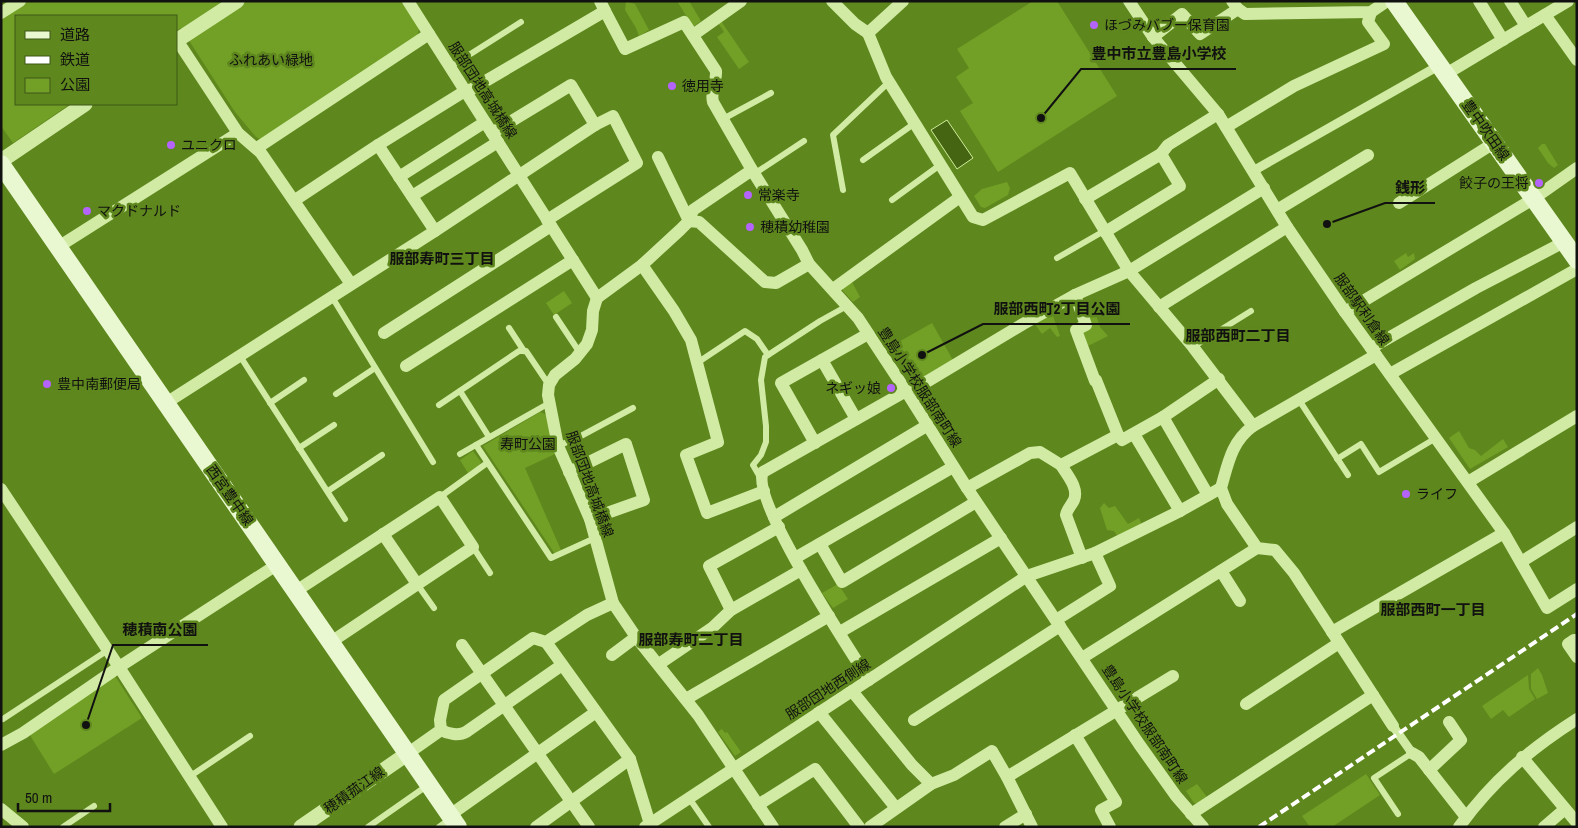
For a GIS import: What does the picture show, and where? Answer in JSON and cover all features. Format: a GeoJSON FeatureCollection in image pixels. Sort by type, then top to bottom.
{"type":"FeatureCollection","features":[{"type":"Feature","properties":{"kind":"main road","name":"豊中吹田線"},"geometry":{"type":"LineString","coordinates":[[1394,1],[1533,199],[1572,250]]}},
{"type":"Feature","properties":{"kind":"main road","name":"西宮豊中線"},"geometry":{"type":"LineString","coordinates":[[1,163],[278,564],[428,785],[449,822]]}},
{"type":"Feature","properties":{"kind":"street"},"geometry":{"type":"LineString","coordinates":[[1,13],[20,1]]}},
{"type":"Feature","properties":{"kind":"street"},"geometry":{"type":"LineString","coordinates":[[178,40],[237,1]]}},
{"type":"Feature","properties":{"kind":"street"},"geometry":{"type":"LineString","coordinates":[[717,1],[724,12]]}},
{"type":"Feature","properties":{"kind":"street"},"geometry":{"type":"LineString","coordinates":[[295,200],[378,145],[465,91],[472,89],[603,6],[625,49],[684,22],[693,34],[742,1]]}},
{"type":"Feature","properties":{"kind":"street"},"geometry":{"type":"LineString","coordinates":[[832,1],[855,24],[868,33],[879,63],[889,82],[974,217],[983,220],[1070,173],[1129,271],[1219,379],[1253,426]]}},
{"type":"Feature","properties":{"kind":"street"},"geometry":{"type":"LineString","coordinates":[[868,33],[903,1]]}},
{"type":"Feature","properties":{"kind":"street","name":"服部駅利倉線"},"geometry":{"type":"LineString","coordinates":[[1129,1],[1153,37],[1218,114],[1287,227],[1345,312],[1504,533],[1547,608],[1577,589]]}},
{"type":"Feature","properties":{"kind":"street"},"geometry":{"type":"LineString","coordinates":[[1292,1],[1300,12]]}},
{"type":"Feature","properties":{"kind":"street"},"geometry":{"type":"LineString","coordinates":[[1153,37],[1182,14],[1200,34],[1235,5],[1245,14],[1371,12],[1387,1]]}},
{"type":"Feature","properties":{"kind":"street"},"geometry":{"type":"LineString","coordinates":[[1479,1],[1503,40]]}},
{"type":"Feature","properties":{"kind":"street"},"geometry":{"type":"LineString","coordinates":[[1510,1],[1526,26]]}},
{"type":"Feature","properties":{"kind":"street","name":"服部団地高城橋線"},"geometry":{"type":"LineString","coordinates":[[409,2],[597,298]]}},
{"type":"Feature","properties":{"kind":"street"},"geometry":{"type":"LineString","coordinates":[[1253,172],[1503,40],[1567,2]]}},
{"type":"Feature","properties":{"kind":"street"},"geometry":{"type":"LineString","coordinates":[[1226,127],[1294,86],[1384,44],[1368,22],[1371,12]]}},
{"type":"Feature","properties":{"kind":"street"},"geometry":{"type":"LineString","coordinates":[[1545,15],[1577,60]]}},
{"type":"Feature","properties":{"kind":"street"},"geometry":{"type":"LineString","coordinates":[[257,148],[429,34]]}},
{"type":"Feature","properties":{"kind":"street","name":"豊島小学校服部南町線"},"geometry":{"type":"LineString","coordinates":[[693,34],[716,71],[712,98],[723,120],[809,264],[833,289],[868,334],[928,425],[966,488],[1176,796],[1203,827]]}},
{"type":"Feature","properties":{"kind":"street"},"geometry":{"type":"LineString","coordinates":[[178,43],[238,133],[257,148],[295,200],[351,284]]}},
{"type":"Feature","properties":{"kind":"street"},"geometry":{"type":"LineString","coordinates":[[412,196],[571,85],[595,125]]}},
{"type":"Feature","properties":{"kind":"street"},"geometry":{"type":"LineString","coordinates":[[1,163],[83,105]]}},
{"type":"Feature","properties":{"kind":"street"},"geometry":{"type":"LineString","coordinates":[[1085,198],[1161,154],[1168,146],[1218,114]]}},
{"type":"Feature","properties":{"kind":"street"},"geometry":{"type":"LineString","coordinates":[[166,403],[435,231],[595,125],[613,116],[637,164],[384,333]]}},
{"type":"Feature","properties":{"kind":"street"},"geometry":{"type":"LineString","coordinates":[[399,177],[485,122]]}},
{"type":"Feature","properties":{"kind":"street"},"geometry":{"type":"LineString","coordinates":[[58,247],[238,133]]}},
{"type":"Feature","properties":{"kind":"street"},"geometry":{"type":"LineString","coordinates":[[1399,203],[1494,143]]}},
{"type":"Feature","properties":{"kind":"street"},"geometry":{"type":"LineString","coordinates":[[378,145],[435,231]]}},
{"type":"Feature","properties":{"kind":"street"},"geometry":{"type":"LineString","coordinates":[[1105,232],[1180,186],[1161,154]]}},
{"type":"Feature","properties":{"kind":"street"},"geometry":{"type":"LineString","coordinates":[[1277,210],[1368,155]]}},
{"type":"Feature","properties":{"kind":"street"},"geometry":{"type":"LineString","coordinates":[[658,157],[690,221]]}},
{"type":"Feature","properties":{"kind":"street"},"geometry":{"type":"LineString","coordinates":[[1345,312],[1533,199],[1577,168]]}},
{"type":"Feature","properties":{"kind":"street"},"geometry":{"type":"LineString","coordinates":[[549,385],[555,375],[580,354],[591,333],[593,311],[597,298],[642,265],[690,221],[693,210],[753,172]]}},
{"type":"Feature","properties":{"kind":"street"},"geometry":{"type":"LineString","coordinates":[[869,680],[798,564],[776,522],[763,485],[763,472],[906,391],[913,390],[1075,295],[1129,271],[1264,188]]}},
{"type":"Feature","properties":{"kind":"street"},"geometry":{"type":"LineString","coordinates":[[833,289],[960,196]]}},
{"type":"Feature","properties":{"kind":"street"},"geometry":{"type":"LineString","coordinates":[[690,221],[699,222],[762,280],[769,284],[776,283],[809,264]]}},
{"type":"Feature","properties":{"kind":"street"},"geometry":{"type":"LineString","coordinates":[[1159,307],[1287,227]]}},
{"type":"Feature","properties":{"kind":"street"},"geometry":{"type":"LineString","coordinates":[[1257,548],[1227,504],[1220,488],[1234,446],[1242,434],[1476,288],[1572,250]]}},
{"type":"Feature","properties":{"kind":"street"},"geometry":{"type":"LineString","coordinates":[[406,366],[573,260]]}},
{"type":"Feature","properties":{"kind":"street"},"geometry":{"type":"LineString","coordinates":[[642,265],[674,311],[691,340],[718,442],[686,455],[706,514],[763,485]]}},
{"type":"Feature","properties":{"kind":"street"},"geometry":{"type":"LineString","coordinates":[[1390,374],[1577,268]]}},
{"type":"Feature","properties":{"kind":"street"},"geometry":{"type":"LineString","coordinates":[[1075,295],[1086,325],[1076,330],[1095,381],[1103,395],[1118,436],[1122,440],[1163,417],[1219,379]]}},
{"type":"Feature","properties":{"kind":"street"},"geometry":{"type":"LineString","coordinates":[[815,443],[781,384],[868,334]]}},
{"type":"Feature","properties":{"kind":"street"},"geometry":{"type":"LineString","coordinates":[[822,360],[856,419]]}},
{"type":"Feature","properties":{"kind":"street","name":"服部団地高城橋線"},"geometry":{"type":"LineString","coordinates":[[549,385],[548,395],[558,446],[590,519],[613,603],[636,637],[686,699],[773,827]]}},
{"type":"Feature","properties":{"kind":"street"},"geometry":{"type":"LineString","coordinates":[[1468,482],[1577,416]]}},
{"type":"Feature","properties":{"kind":"street"},"geometry":{"type":"LineString","coordinates":[[1163,417],[1208,495]]}},
{"type":"Feature","properties":{"kind":"street"},"geometry":{"type":"LineString","coordinates":[[731,610],[709,566],[928,425]]}},
{"type":"Feature","properties":{"kind":"street"},"geometry":{"type":"LineString","coordinates":[[1134,434],[1180,511]]}},
{"type":"Feature","properties":{"kind":"street"},"geometry":{"type":"LineString","coordinates":[[1061,465],[1118,436]]}},
{"type":"Feature","properties":{"kind":"street"},"geometry":{"type":"LineString","coordinates":[[569,472],[626,444],[644,500],[590,519]]}},
{"type":"Feature","properties":{"kind":"street"},"geometry":{"type":"LineString","coordinates":[[966,488],[1030,453],[1040,452],[1061,465],[1074,486],[1074,500],[1066,515],[1082,558]]}},
{"type":"Feature","properties":{"kind":"street"},"geometry":{"type":"LineString","coordinates":[[659,664],[712,628],[731,610],[798,564],[820,544],[953,466]]}},
{"type":"Feature","properties":{"kind":"street","name":"服部団地西側線"},"geometry":{"type":"LineString","coordinates":[[648,825],[1027,576],[1095,553],[1180,511],[1220,488]]}},
{"type":"Feature","properties":{"kind":"street"},"geometry":{"type":"LineString","coordinates":[[1,489],[222,827]]}},
{"type":"Feature","properties":{"kind":"street"},"geometry":{"type":"LineString","coordinates":[[296,591],[440,496],[473,547],[331,642]]}},
{"type":"Feature","properties":{"kind":"street"},"geometry":{"type":"LineString","coordinates":[[820,544],[842,582],[976,502]]}},
{"type":"Feature","properties":{"kind":"street"},"geometry":{"type":"LineString","coordinates":[[1521,562],[1577,527]]}},
{"type":"Feature","properties":{"kind":"street"},"geometry":{"type":"LineString","coordinates":[[1246,704],[1336,637],[1504,533]]}},
{"type":"Feature","properties":{"kind":"street"},"geometry":{"type":"LineString","coordinates":[[383,534],[417,584]]}},
{"type":"Feature","properties":{"kind":"street"},"geometry":{"type":"LineString","coordinates":[[840,632],[1001,538]]}},
{"type":"Feature","properties":{"kind":"street"},"geometry":{"type":"LineString","coordinates":[[1082,658],[1257,548],[1275,550],[1294,573],[1412,753],[1419,757],[1429,770],[1462,822],[1496,782],[1522,757],[1577,719]]}},
{"type":"Feature","properties":{"kind":"street"},"geometry":{"type":"LineString","coordinates":[[914,720],[1110,586],[1095,553]]}},
{"type":"Feature","properties":{"kind":"street"},"geometry":{"type":"LineString","coordinates":[[1,745],[23,733],[119,667],[278,564]]}},
{"type":"Feature","properties":{"kind":"street"},"geometry":{"type":"LineString","coordinates":[[1221,571],[1240,601]]}},
{"type":"Feature","properties":{"kind":"street"},"geometry":{"type":"LineString","coordinates":[[546,642],[587,615],[613,603]]}},
{"type":"Feature","properties":{"kind":"street"},"geometry":{"type":"LineString","coordinates":[[686,699],[829,616]]}},
{"type":"Feature","properties":{"kind":"street"},"geometry":{"type":"LineString","coordinates":[[612,655],[636,637]]}},
{"type":"Feature","properties":{"kind":"street"},"geometry":{"type":"LineString","coordinates":[[441,730],[440,720],[444,700],[532,638],[546,642],[630,759],[648,825]]}},
{"type":"Feature","properties":{"kind":"street"},"geometry":{"type":"LineString","coordinates":[[1574,640],[1568,644],[1577,657]]}},
{"type":"Feature","properties":{"kind":"street"},"geometry":{"type":"LineString","coordinates":[[462,645],[589,827]]}},
{"type":"Feature","properties":{"kind":"street"},"geometry":{"type":"LineString","coordinates":[[441,730],[446,733],[463,734],[562,665]]}},
{"type":"Feature","properties":{"kind":"street"},"geometry":{"type":"LineString","coordinates":[[1007,777],[1173,676]]}},
{"type":"Feature","properties":{"kind":"street"},"geometry":{"type":"LineString","coordinates":[[852,691],[931,784]]}},
{"type":"Feature","properties":{"kind":"street"},"geometry":{"type":"LineString","coordinates":[[1191,814],[1373,695]]}},
{"type":"Feature","properties":{"kind":"street"},"geometry":{"type":"LineString","coordinates":[[449,822],[538,753],[596,712]]}},
{"type":"Feature","properties":{"kind":"street"},"geometry":{"type":"LineString","coordinates":[[820,712],[896,808]]}},
{"type":"Feature","properties":{"kind":"street"},"geometry":{"type":"LineString","coordinates":[[1429,770],[1461,740],[1449,722]]}},
{"type":"Feature","properties":{"kind":"street"},"geometry":{"type":"LineString","coordinates":[[407,754],[441,730]]}},
{"type":"Feature","properties":{"kind":"street"},"geometry":{"type":"LineString","coordinates":[[1075,735],[1116,802],[1101,810],[1110,827]]}},
{"type":"Feature","properties":{"kind":"street"},"geometry":{"type":"LineString","coordinates":[[870,827],[931,784],[954,775],[992,751],[1032,827]]}},
{"type":"Feature","properties":{"kind":"street","name":"穂積菰江線"},"geometry":{"type":"LineString","coordinates":[[301,827],[407,754]]}},
{"type":"Feature","properties":{"kind":"street"},"geometry":{"type":"LineString","coordinates":[[1522,757],[1577,823]]}},
{"type":"Feature","properties":{"kind":"street"},"geometry":{"type":"LineString","coordinates":[[536,827],[630,759]]}},
{"type":"Feature","properties":{"kind":"street"},"geometry":{"type":"LineString","coordinates":[[758,805],[815,769],[859,827]]}},
{"type":"Feature","properties":{"kind":"street"},"geometry":{"type":"LineString","coordinates":[[1,809],[24,827]]}},
{"type":"Feature","properties":{"kind":"street"},"geometry":{"type":"LineString","coordinates":[[1544,827],[1565,809]]}},
{"type":"Feature","properties":{"kind":"street"},"geometry":{"type":"LineString","coordinates":[[1005,827],[1026,814]]}},
{"type":"Feature","properties":{"kind":"lane"},"geometry":{"type":"LineString","coordinates":[[450,66],[521,22]]}},
{"type":"Feature","properties":{"kind":"lane"},"geometry":{"type":"LineString","coordinates":[[843,190],[833,135],[889,82]]}},
{"type":"Feature","properties":{"kind":"lane"},"geometry":{"type":"LineString","coordinates":[[723,120],[771,93]]}},
{"type":"Feature","properties":{"kind":"lane"},"geometry":{"type":"LineString","coordinates":[[863,160],[914,123]]}},
{"type":"Feature","properties":{"kind":"lane"},"geometry":{"type":"LineString","coordinates":[[753,172],[804,141]]}},
{"type":"Feature","properties":{"kind":"lane"},"geometry":{"type":"LineString","coordinates":[[892,200],[940,165]]}},
{"type":"Feature","properties":{"kind":"lane"},"geometry":{"type":"LineString","coordinates":[[1057,258],[1105,232]]}},
{"type":"Feature","properties":{"kind":"lane"},"geometry":{"type":"LineString","coordinates":[[332,296],[433,462]]}},
{"type":"Feature","properties":{"kind":"lane"},"geometry":{"type":"LineString","coordinates":[[763,485],[753,465],[761,455],[766,442],[761,380],[766,357],[820,321],[847,306]]}},
{"type":"Feature","properties":{"kind":"lane"},"geometry":{"type":"LineString","coordinates":[[1193,347],[1251,311]]}},
{"type":"Feature","properties":{"kind":"lane"},"geometry":{"type":"LineString","coordinates":[[556,317],[580,354]]}},
{"type":"Feature","properties":{"kind":"lane"},"geometry":{"type":"LineString","coordinates":[[509,328],[549,385]]}},
{"type":"Feature","properties":{"kind":"lane"},"geometry":{"type":"LineString","coordinates":[[697,363],[745,331],[757,339],[768,355]]}},
{"type":"Feature","properties":{"kind":"lane"},"geometry":{"type":"LineString","coordinates":[[439,405],[519,350],[524,351]]}},
{"type":"Feature","properties":{"kind":"lane"},"geometry":{"type":"LineString","coordinates":[[240,356],[345,519]]}},
{"type":"Feature","properties":{"kind":"lane"},"geometry":{"type":"LineString","coordinates":[[336,394],[375,368]]}},
{"type":"Feature","properties":{"kind":"lane"},"geometry":{"type":"LineString","coordinates":[[270,403],[304,380]]}},
{"type":"Feature","properties":{"kind":"lane"},"geometry":{"type":"LineString","coordinates":[[460,391],[489,437]]}},
{"type":"Feature","properties":{"kind":"lane"},"geometry":{"type":"LineString","coordinates":[[1299,400],[1348,475]]}},
{"type":"Feature","properties":{"kind":"lane"},"geometry":{"type":"LineString","coordinates":[[460,454],[544,406],[550,406]]}},
{"type":"Feature","properties":{"kind":"lane"},"geometry":{"type":"LineString","coordinates":[[558,446],[633,408]]}},
{"type":"Feature","properties":{"kind":"lane"},"geometry":{"type":"LineString","coordinates":[[299,448],[334,425]]}},
{"type":"Feature","properties":{"kind":"lane"},"geometry":{"type":"LineString","coordinates":[[1337,459],[1361,444],[1379,472],[1436,438]]}},
{"type":"Feature","properties":{"kind":"lane"},"geometry":{"type":"LineString","coordinates":[[476,445],[551,558],[595,538]]}},
{"type":"Feature","properties":{"kind":"lane"},"geometry":{"type":"LineString","coordinates":[[328,492],[382,455]]}},
{"type":"Feature","properties":{"kind":"lane"},"geometry":{"type":"LineString","coordinates":[[440,496],[488,463]]}},
{"type":"Feature","properties":{"kind":"lane"},"geometry":{"type":"LineString","coordinates":[[473,547],[490,573]]}},
{"type":"Feature","properties":{"kind":"lane"},"geometry":{"type":"LineString","coordinates":[[417,584],[434,608]]}},
{"type":"Feature","properties":{"kind":"lane"},"geometry":{"type":"LineString","coordinates":[[3,719],[108,650]]}},
{"type":"Feature","properties":{"kind":"lane"},"geometry":{"type":"LineString","coordinates":[[190,777],[250,736]]}},
{"type":"Feature","properties":{"kind":"lane"},"geometry":{"type":"LineString","coordinates":[[1398,814],[1374,778],[1412,753]]}},
{"type":"Feature","properties":{"kind":"lane"},"geometry":{"type":"LineString","coordinates":[[368,827],[428,785]]}},
{"type":"Feature","properties":{"kind":"lane"},"geometry":{"type":"LineString","coordinates":[[689,798],[709,827]]}},
{"type":"Feature","properties":{"kind":"lane"},"geometry":{"type":"LineString","coordinates":[[63,827],[94,806]]}},
{"type":"Feature","properties":{"kind":"green space","name":"ふれあい緑地"},"geometry":{"type":"Polygon","coordinates":[[[28,1],[402,1],[419,28],[417,37],[260,139],[256,137],[235,112],[181,28],[178,30],[178,15],[15,15],[15,105],[69,105],[13,143],[1,126],[1,19],[28,1]]]}},
{"type":"Feature","properties":{"kind":"green space"},"geometry":{"type":"Polygon","coordinates":[[[626,1],[635,4],[649,30],[639,36],[625,10],[626,1]]]}},
{"type":"Feature","properties":{"kind":"green space"},"geometry":{"type":"Polygon","coordinates":[[[677,1],[689,1],[701,21],[693,27],[677,1]]]}},
{"type":"Feature","properties":{"kind":"green space"},"geometry":{"type":"Polygon","coordinates":[[[1033,1],[1057,1],[1117,96],[998,172],[960,111],[973,103],[956,77],[969,68],[957,49],[1033,1]]]}},
{"type":"Feature","properties":{"kind":"green space"},"geometry":{"type":"Polygon","coordinates":[[[721,21],[749,62],[739,69],[717,37],[724,32],[718,23],[721,21]]]}},
{"type":"Feature","properties":{"kind":"green space"},"geometry":{"type":"Polygon","coordinates":[[[1545,144],[1558,165],[1554,168],[1548,163],[1538,148],[1545,144]]]}},
{"type":"Feature","properties":{"kind":"green space"},"geometry":{"type":"Polygon","coordinates":[[[1007,182],[1010,188],[1008,195],[985,208],[981,207],[974,196],[982,189],[1007,182]]]}},
{"type":"Feature","properties":{"kind":"green space"},"geometry":{"type":"Polygon","coordinates":[[[1406,253],[1408,257],[1414,253],[1415,259],[1400,270],[1394,261],[1406,253]]]}},
{"type":"Feature","properties":{"kind":"green space"},"geometry":{"type":"Polygon","coordinates":[[[852,282],[860,297],[853,302],[843,291],[843,288],[852,282]]]}},
{"type":"Feature","properties":{"kind":"green space"},"geometry":{"type":"Polygon","coordinates":[[[564,291],[572,303],[554,315],[546,303],[564,291]]]}},
{"type":"Feature","properties":{"kind":"green space"},"geometry":{"type":"Polygon","coordinates":[[[1093,306],[1100,327],[1108,336],[1088,346],[1082,332],[1085,310],[1093,306]]]}},
{"type":"Feature","properties":{"kind":"green space"},"geometry":{"type":"Polygon","coordinates":[[[1052,313],[1060,336],[1057,337],[1050,328],[1042,334],[1034,323],[1052,313]]]}},
{"type":"Feature","properties":{"kind":"green space"},"geometry":{"type":"Polygon","coordinates":[[[932,323],[954,362],[913,384],[888,348],[932,323]]]}},
{"type":"Feature","properties":{"kind":"green space","name":"寿町公園"},"geometry":{"type":"Polygon","coordinates":[[[540,412],[547,415],[555,454],[525,468],[561,550],[555,554],[483,446],[540,412]]]}},
{"type":"Feature","properties":{"kind":"green space"},"geometry":{"type":"Polygon","coordinates":[[[1459,431],[1469,448],[1475,450],[1481,456],[1503,439],[1508,447],[1470,469],[1449,438],[1459,431]]]}},
{"type":"Feature","properties":{"kind":"green space"},"geometry":{"type":"Polygon","coordinates":[[[473,451],[481,462],[479,466],[468,473],[460,460],[473,451]]]}},
{"type":"Feature","properties":{"kind":"green space"},"geometry":{"type":"Polygon","coordinates":[[[1104,503],[1109,508],[1115,506],[1128,524],[1139,518],[1142,525],[1118,537],[1114,531],[1107,530],[1100,508],[1104,503]]]}},
{"type":"Feature","properties":{"kind":"green space"},"geometry":{"type":"Polygon","coordinates":[[[838,584],[848,599],[833,608],[822,593],[838,584]]]}},
{"type":"Feature","properties":{"kind":"green space"},"geometry":{"type":"Polygon","coordinates":[[[1538,668],[1548,693],[1537,699],[1531,689],[1531,674],[1538,668]]]}},
{"type":"Feature","properties":{"kind":"green space"},"geometry":{"type":"Polygon","coordinates":[[[1528,675],[1529,689],[1535,699],[1509,717],[1503,710],[1491,719],[1482,706],[1528,675]]]}},
{"type":"Feature","properties":{"kind":"green space"},"geometry":{"type":"Polygon","coordinates":[[[115,676],[142,718],[54,774],[31,737],[31,733],[115,676]]]}},
{"type":"Feature","properties":{"kind":"green space"},"geometry":{"type":"Polygon","coordinates":[[[722,729],[725,733],[727,732],[741,752],[735,756],[718,732],[722,729]]]}},
{"type":"Feature","properties":{"kind":"green space"},"geometry":{"type":"Polygon","coordinates":[[[1366,774],[1380,795],[1332,827],[1310,827],[1302,816],[1366,774]]]}},
{"type":"Feature","properties":{"kind":"green space"},"geometry":{"type":"Polygon","coordinates":[[[1197,784],[1207,797],[1197,804],[1194,803],[1186,791],[1197,784]]]}},
{"type":"Feature","properties":{"kind":"shaded area"},"geometry":{"type":"Polygon","coordinates":[[[947,120],[973,158],[957,169],[931,130],[947,120]]]}},
{"type":"Feature","properties":{"kind":"railway"},"geometry":{"type":"LineString","coordinates":[[1259,827],[1577,614]]}},
{"type":"Feature","properties":{"kind":"place","name":"ほづみバブー保育園"},"geometry":{"type":"Point","coordinates":[1094,25]}},
{"type":"Feature","properties":{"kind":"place","name":"徳用寺"},"geometry":{"type":"Point","coordinates":[672,86]}},
{"type":"Feature","properties":{"kind":"place","name":"豊中市立豊島小学校"},"geometry":{"type":"Point","coordinates":[1041,118]}},
{"type":"Feature","properties":{"kind":"place","name":"ユニクロ"},"geometry":{"type":"Point","coordinates":[171,145]}},
{"type":"Feature","properties":{"kind":"place","name":"餃子の王将"},"geometry":{"type":"Point","coordinates":[1539,183]}},
{"type":"Feature","properties":{"kind":"place","name":"常楽寺"},"geometry":{"type":"Point","coordinates":[748,195]}},
{"type":"Feature","properties":{"kind":"place","name":"マクドナルド"},"geometry":{"type":"Point","coordinates":[87,211]}},
{"type":"Feature","properties":{"kind":"place","name":"銭形"},"geometry":{"type":"Point","coordinates":[1327,224]}},
{"type":"Feature","properties":{"kind":"place","name":"穂積幼稚園"},"geometry":{"type":"Point","coordinates":[750,227]}},
{"type":"Feature","properties":{"kind":"place","name":"服部西町2丁目公園"},"geometry":{"type":"Point","coordinates":[922,355]}},
{"type":"Feature","properties":{"kind":"place","name":"豊中南郵便局"},"geometry":{"type":"Point","coordinates":[47,384]}},
{"type":"Feature","properties":{"kind":"place","name":"ネギッ娘"},"geometry":{"type":"Point","coordinates":[891,388]}},
{"type":"Feature","properties":{"kind":"place","name":"ライフ"},"geometry":{"type":"Point","coordinates":[1406,494]}},
{"type":"Feature","properties":{"kind":"place","name":"穂積南公園"},"geometry":{"type":"Point","coordinates":[86,725]}},
{"type":"Feature","properties":{"kind":"district","name":"服部寿町三丁目"},"geometry":{"type":"Point","coordinates":[442,258]}},
{"type":"Feature","properties":{"kind":"district","name":"服部西町二丁目"},"geometry":{"type":"Point","coordinates":[1238,335]}},
{"type":"Feature","properties":{"kind":"district","name":"服部西町一丁目"},"geometry":{"type":"Point","coordinates":[1433,609]}},
{"type":"Feature","properties":{"kind":"district","name":"服部寿町二丁目"},"geometry":{"type":"Point","coordinates":[691,639]}}]}
